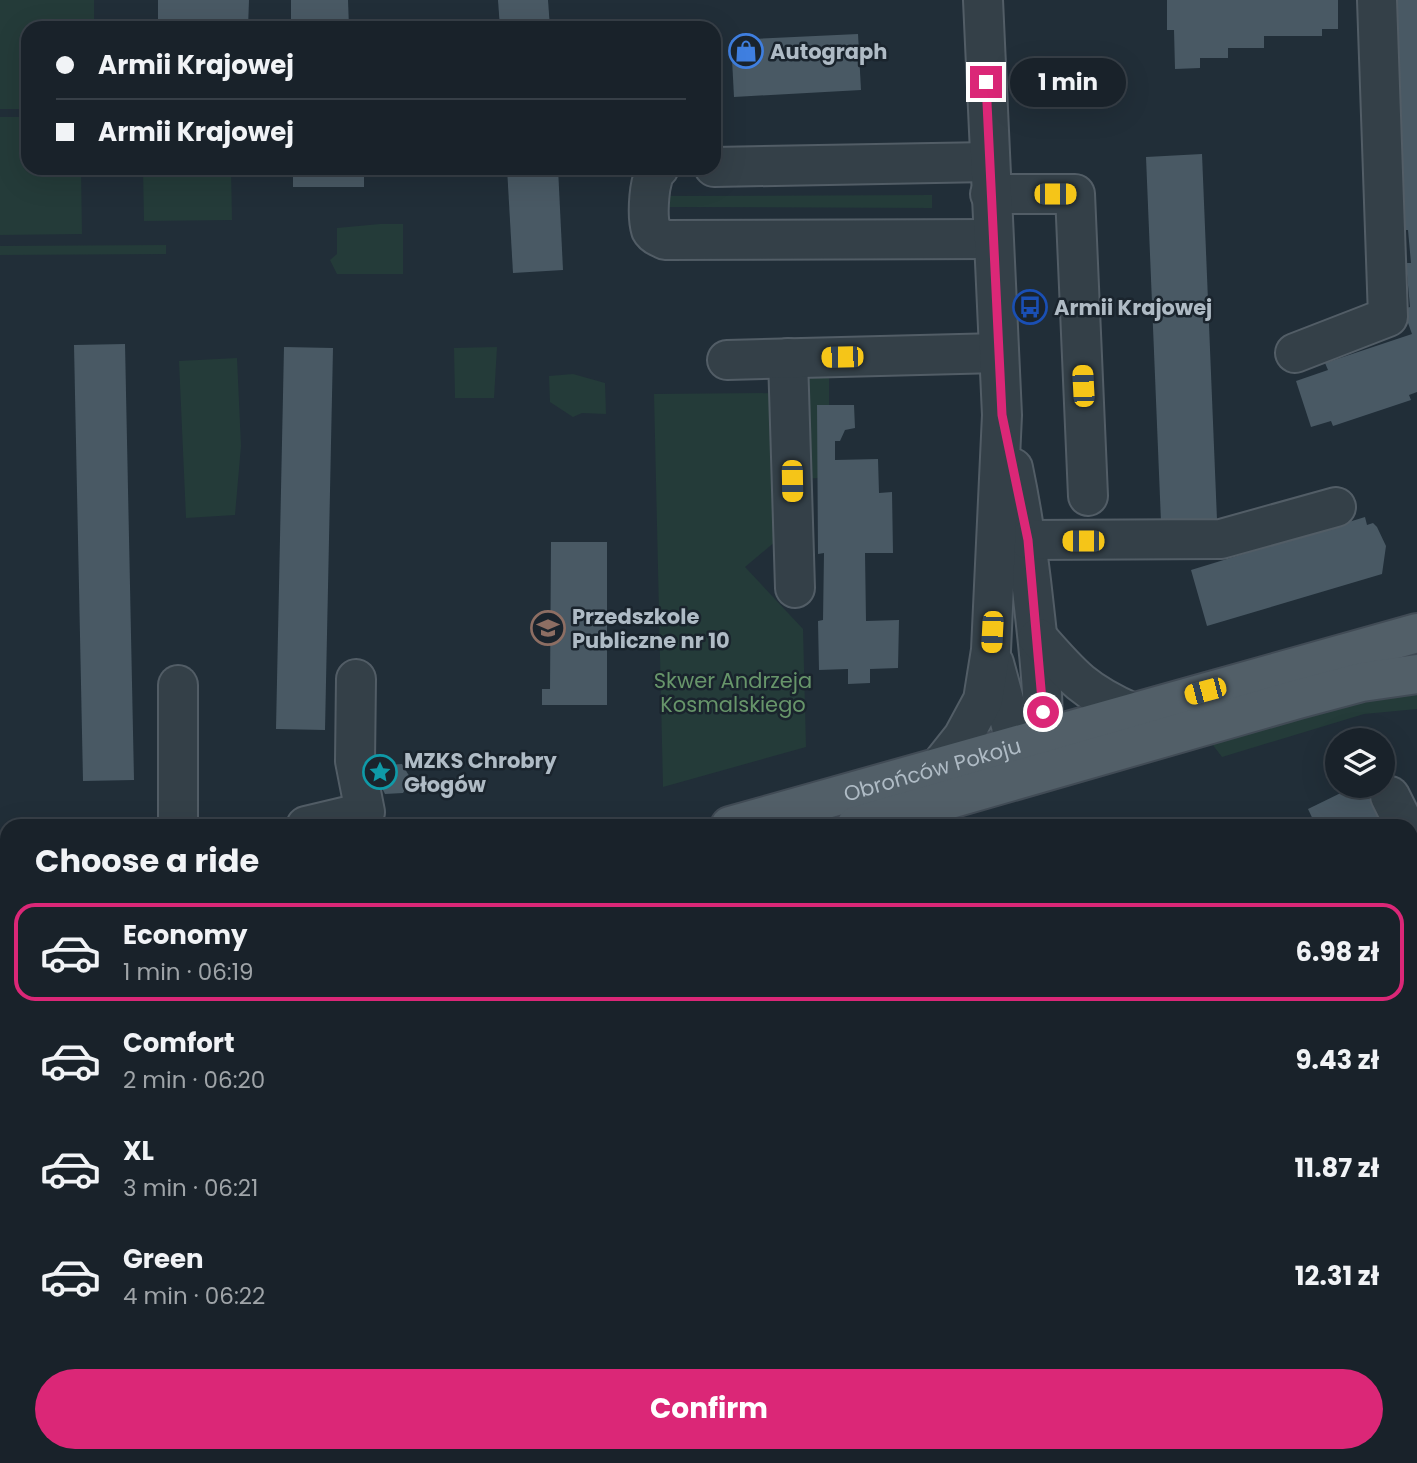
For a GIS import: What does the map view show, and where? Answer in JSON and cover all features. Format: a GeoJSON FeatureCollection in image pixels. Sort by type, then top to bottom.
{"type":"FeatureCollection","features":[{"type":"Feature","properties":{"kind":"main road","name":"Obrońców Pokoju"},"geometry":{"type":"LineString","coordinates":[[754,819],[1417,632]]}},
{"type":"Feature","properties":{"kind":"main road","name":"Obrońców Pokoju"},"geometry":{"type":"LineString","coordinates":[[881,819],[1362,682],[1417,674]]}},
{"type":"Feature","properties":{"kind":"street"},"geometry":{"type":"LineString","coordinates":[[940,766],[963,737],[983,700],[991,650],[1002,415],[983,0]]}},
{"type":"Feature","properties":{"kind":"street"},"geometry":{"type":"LineString","coordinates":[[1295,353],[1388,317],[1377,0]]}},
{"type":"Feature","properties":{"kind":"street"},"geometry":{"type":"LineString","coordinates":[[721,167],[990,178],[1075,194],[1088,496]]}},
{"type":"Feature","properties":{"kind":"street"},"geometry":{"type":"LineString","coordinates":[[653,175],[651,178],[650,228],[655,236],[665,240],[992,239]]}},
{"type":"Feature","properties":{"kind":"street"},"geometry":{"type":"LineString","coordinates":[[727,360],[999,353]]}},
{"type":"Feature","properties":{"kind":"street"},"geometry":{"type":"LineString","coordinates":[[788,358],[795,588]]}},
{"type":"Feature","properties":{"kind":"street"},"geometry":{"type":"LineString","coordinates":[[1002,415],[1028,540],[1038,638],[1030,740],[1039,775]]}},
{"type":"Feature","properties":{"kind":"street"},"geometry":{"type":"LineString","coordinates":[[1028,540],[1221,539],[1336,507]]}},
{"type":"Feature","properties":{"kind":"street"},"geometry":{"type":"LineString","coordinates":[[1038,638],[1069,674],[1097,697],[1133,713]]}},
{"type":"Feature","properties":{"kind":"street"},"geometry":{"type":"LineString","coordinates":[[991,650],[1004,707],[1030,740]]}},
{"type":"Feature","properties":{"kind":"street"},"geometry":{"type":"LineString","coordinates":[[336,819],[365,812],[355,761],[356,679]]}},
{"type":"Feature","properties":{"kind":"street"},"geometry":{"type":"LineString","coordinates":[[177,685],[178,819]]}},
{"type":"Feature","properties":{"kind":"green space"},"geometry":{"type":"Polygon","coordinates":[[[0,0],[94,0],[94,21],[21,21],[21,109],[0,109],[0,0]]]}},
{"type":"Feature","properties":{"kind":"green space"},"geometry":{"type":"Polygon","coordinates":[[[0,117],[21,117],[21,175],[81,175],[82,234],[0,235],[0,117]]]}},
{"type":"Feature","properties":{"kind":"green space"},"geometry":{"type":"Polygon","coordinates":[[[143,175],[231,175],[232,220],[144,221],[143,175]]]}},
{"type":"Feature","properties":{"kind":"green space"},"geometry":{"type":"Polygon","coordinates":[[[657,185],[669,196],[932,195],[932,208],[669,207],[669,227],[657,185]]]}},
{"type":"Feature","properties":{"kind":"green space"},"geometry":{"type":"Polygon","coordinates":[[[403,224],[403,274],[337,274],[330,260],[337,254],[337,228],[403,224]]]}},
{"type":"Feature","properties":{"kind":"green space"},"geometry":{"type":"Polygon","coordinates":[[[166,245],[166,254],[0,255],[0,246],[166,245]]]}},
{"type":"Feature","properties":{"kind":"green space"},"geometry":{"type":"Polygon","coordinates":[[[497,347],[494,398],[455,398],[454,348],[497,347]]]}},
{"type":"Feature","properties":{"kind":"green space"},"geometry":{"type":"Polygon","coordinates":[[[237,358],[241,446],[235,515],[186,518],[179,361],[237,358]]]}},
{"type":"Feature","properties":{"kind":"green space"},"geometry":{"type":"Polygon","coordinates":[[[829,370],[829,405],[817,405],[819,478],[798,479],[806,381],[829,370]]]}},
{"type":"Feature","properties":{"kind":"green space"},"geometry":{"type":"Polygon","coordinates":[[[573,374],[605,383],[606,414],[582,413],[573,417],[550,402],[549,376],[573,374]]]}},
{"type":"Feature","properties":{"kind":"green space","name":"Skwer Andrzeja Kosmalskiego"},"geometry":{"type":"Polygon","coordinates":[[[779,393],[782,536],[745,567],[803,629],[806,747],[663,787],[654,394],[779,393]]]}},
{"type":"Feature","properties":{"kind":"green space"},"geometry":{"type":"Polygon","coordinates":[[[1417,689],[1417,709],[1364,714],[1222,757],[1209,740],[1359,696],[1417,689]]]}},
{"type":"Feature","properties":{"kind":"building"},"geometry":{"type":"Polygon","coordinates":[[[158,0],[249,0],[248,21],[158,21],[158,0]]]}},
{"type":"Feature","properties":{"kind":"building"},"geometry":{"type":"Polygon","coordinates":[[[291,0],[348,0],[349,21],[291,21],[291,0]]]}},
{"type":"Feature","properties":{"kind":"building"},"geometry":{"type":"Polygon","coordinates":[[[498,0],[548,0],[550,21],[500,21],[498,0]]]}},
{"type":"Feature","properties":{"kind":"building"},"geometry":{"type":"Polygon","coordinates":[[[1167,0],[1338,0],[1338,29],[1322,29],[1322,36],[1264,36],[1264,48],[1228,48],[1228,58],[1200,58],[1200,68],[1175,69],[1174,30],[1167,30],[1167,0]]]}},
{"type":"Feature","properties":{"kind":"building"},"geometry":{"type":"Polygon","coordinates":[[[1395,0],[1417,0],[1417,392],[1409,395],[1411,400],[1333,426],[1331,421],[1311,427],[1296,381],[1328,370],[1325,363],[1412,334],[1403,309],[1410,307],[1406,263],[1411,263],[1408,230],[1403,230],[1395,0]]]}},
{"type":"Feature","properties":{"kind":"building"},"geometry":{"type":"Polygon","coordinates":[[[858,34],[861,90],[734,97],[731,40],[858,34]]]}},
{"type":"Feature","properties":{"kind":"building"},"geometry":{"type":"Polygon","coordinates":[[[1202,154],[1217,520],[1161,522],[1146,157],[1202,154]]]}},
{"type":"Feature","properties":{"kind":"building"},"geometry":{"type":"Polygon","coordinates":[[[293,175],[364,175],[364,187],[293,187],[293,175]]]}},
{"type":"Feature","properties":{"kind":"building"},"geometry":{"type":"Polygon","coordinates":[[[507,175],[558,175],[563,270],[513,273],[507,175]]]}},
{"type":"Feature","properties":{"kind":"building"},"geometry":{"type":"Polygon","coordinates":[[[125,344],[134,780],[83,781],[74,345],[125,344]]]}},
{"type":"Feature","properties":{"kind":"building"},"geometry":{"type":"Polygon","coordinates":[[[284,347],[333,348],[325,730],[276,729],[284,347]]]}},
{"type":"Feature","properties":{"kind":"building"},"geometry":{"type":"Polygon","coordinates":[[[817,405],[854,405],[855,428],[845,430],[840,441],[835,441],[835,460],[878,459],[879,493],[892,492],[893,553],[865,553],[866,621],[899,620],[898,668],[870,669],[870,683],[848,684],[848,669],[819,670],[818,621],[823,620],[824,553],[818,554],[817,405]]]}},
{"type":"Feature","properties":{"kind":"building"},"geometry":{"type":"Polygon","coordinates":[[[1365,517],[1367,525],[1373,523],[1377,527],[1386,546],[1382,574],[1207,626],[1191,570],[1365,517]]]}},
{"type":"Feature","properties":{"kind":"building"},"geometry":{"type":"Polygon","coordinates":[[[551,542],[607,542],[607,705],[542,705],[542,689],[550,689],[551,542]]]}},
{"type":"Feature","properties":{"kind":"building"},"geometry":{"type":"Polygon","coordinates":[[[402,764],[411,779],[403,793],[385,794],[378,780],[381,772],[385,765],[402,764]]]}},
{"type":"Feature","properties":{"kind":"building"},"geometry":{"type":"Polygon","coordinates":[[[1330,798],[1369,798],[1380,819],[1313,819],[1308,809],[1330,798]]]}},
{"type":"Feature","properties":{"kind":"place","name":"Autograph"},"geometry":{"type":"Point","coordinates":[746,51]}},
{"type":"Feature","properties":{"kind":"place","name":"Armii Krajowej"},"geometry":{"type":"Point","coordinates":[1030,307]}},
{"type":"Feature","properties":{"kind":"place","name":"Przedszkole Publiczne nr 10"},"geometry":{"type":"Point","coordinates":[548,628]}},
{"type":"Feature","properties":{"kind":"place","name":"MZKS Chrobry Głogów"},"geometry":{"type":"Point","coordinates":[380,772]}},
{"type":"Feature","properties":{"kind":"route"},"geometry":{"type":"LineString","coordinates":[[986,82],[1002,415],[1028,540],[1043,712]]}}]}
